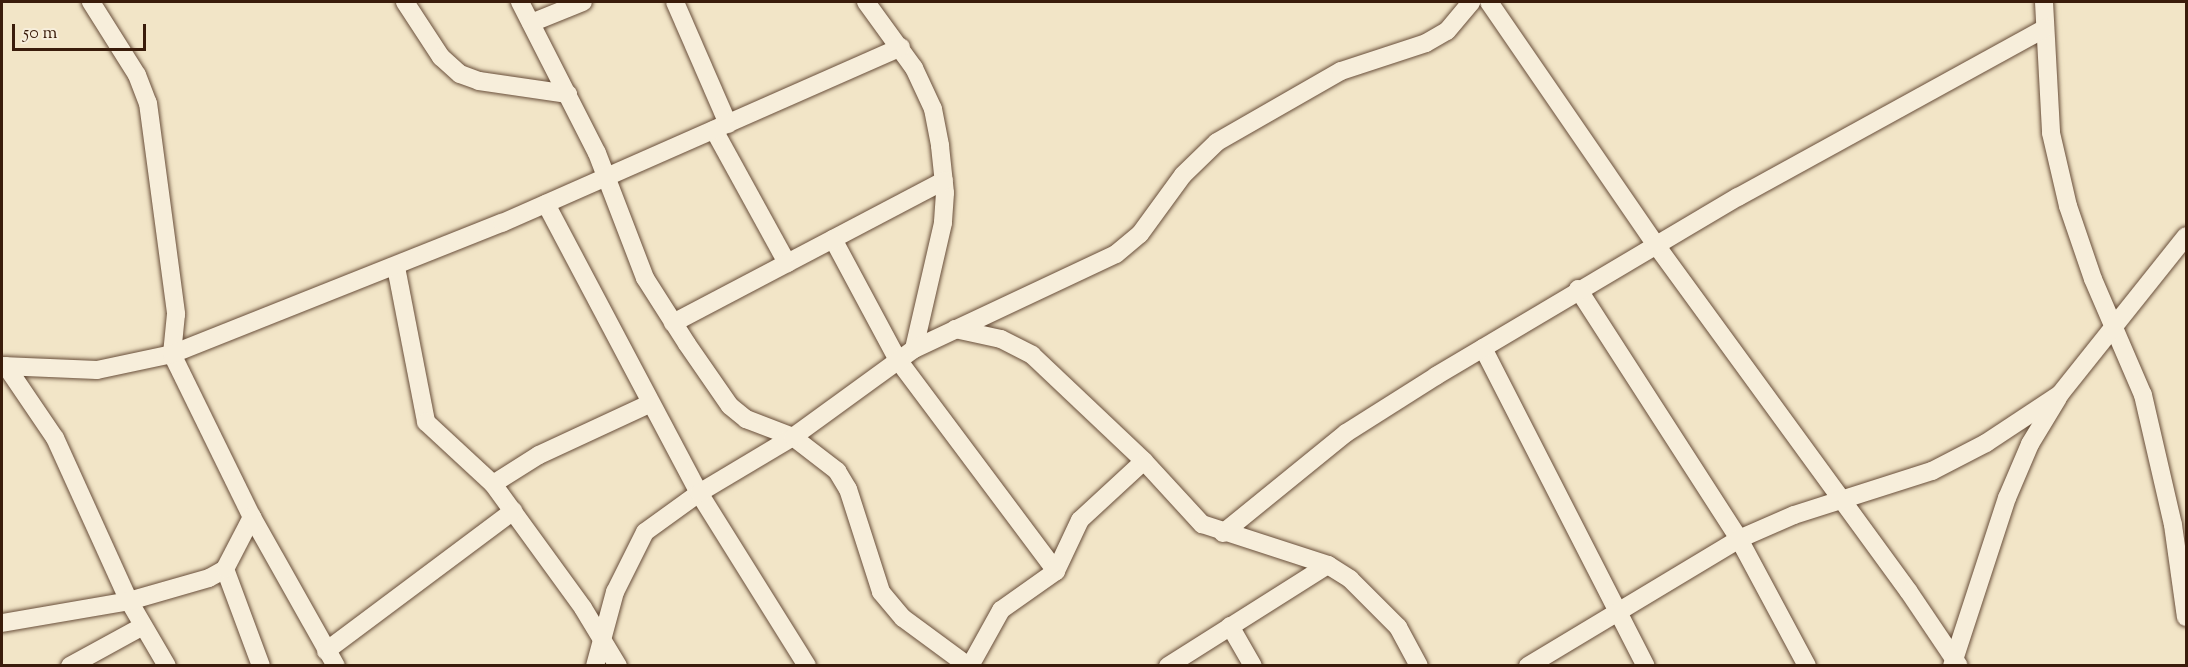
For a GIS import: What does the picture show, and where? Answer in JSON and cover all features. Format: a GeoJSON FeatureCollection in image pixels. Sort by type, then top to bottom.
{"type":"FeatureCollection","features":[{"type":"Feature","properties":{"kind":"street"},"geometry":{"type":"LineString","coordinates":[[91,2],[137,75],[148,103],[176,314],[172,354],[252,517],[331,658],[513,512]]}},
{"type":"Feature","properties":{"kind":"street"},"geometry":{"type":"LineString","coordinates":[[405,2],[441,57],[460,74],[479,81],[568,94]]}},
{"type":"Feature","properties":{"kind":"street"},"geometry":{"type":"LineString","coordinates":[[520,2],[568,94],[606,179],[645,278],[730,406],[766,430],[793,437],[837,471],[848,489],[881,592],[903,618],[969,666],[1001,610],[1056,571],[1080,520],[1144,461]]}},
{"type":"Feature","properties":{"kind":"street"},"geometry":{"type":"LineString","coordinates":[[531,23],[583,2]]}},
{"type":"Feature","properties":{"kind":"street"},"geometry":{"type":"LineString","coordinates":[[675,2],[721,127],[787,264]]}},
{"type":"Feature","properties":{"kind":"street"},"geometry":{"type":"LineString","coordinates":[[866,2],[901,47],[933,109],[944,180],[943,223],[914,349]]}},
{"type":"Feature","properties":{"kind":"street"},"geometry":{"type":"LineString","coordinates":[[595,666],[615,592],[638,539],[699,493],[793,437],[914,349],[1116,254],[1140,234],[1183,175],[1217,142],[1315,83],[1365,61],[1426,43],[1447,31],[1471,2]]}},
{"type":"Feature","properties":{"kind":"street"},"geometry":{"type":"LineString","coordinates":[[1489,2],[1656,245],[1841,500],[1955,664]]}},
{"type":"Feature","properties":{"kind":"street"},"geometry":{"type":"LineString","coordinates":[[2044,2],[2048,111],[2068,206],[2143,395],[2155,438],[2187,617]]}},
{"type":"Feature","properties":{"kind":"street"},"geometry":{"type":"LineString","coordinates":[[1222,533],[1346,434],[1483,348],[1656,245],[2045,28]]}},
{"type":"Feature","properties":{"kind":"street"},"geometry":{"type":"LineString","coordinates":[[4,366],[97,370],[172,354],[396,267],[606,179],[901,47]]}},
{"type":"Feature","properties":{"kind":"street"},"geometry":{"type":"LineString","coordinates":[[673,323],[944,180]]}},
{"type":"Feature","properties":{"kind":"street"},"geometry":{"type":"LineString","coordinates":[[546,204],[699,493],[807,666]]}},
{"type":"Feature","properties":{"kind":"street"},"geometry":{"type":"LineString","coordinates":[[1955,664],[2007,498],[2030,444],[2060,394],[2113,324],[2187,236]]}},
{"type":"Feature","properties":{"kind":"street"},"geometry":{"type":"LineString","coordinates":[[833,239],[898,360],[1056,571]]}},
{"type":"Feature","properties":{"kind":"street"},"geometry":{"type":"LineString","coordinates":[[396,267],[426,422],[492,483],[618,666]]}},
{"type":"Feature","properties":{"kind":"street"},"geometry":{"type":"LineString","coordinates":[[1578,290],[1739,539],[1807,666]]}},
{"type":"Feature","properties":{"kind":"street"},"geometry":{"type":"LineString","coordinates":[[955,329],[1001,339],[1032,355],[1144,461],[1193,516],[1222,533],[1328,565],[1380,605],[1398,627],[1419,666]]}},
{"type":"Feature","properties":{"kind":"street"},"geometry":{"type":"LineString","coordinates":[[1483,348],[1646,666]]}},
{"type":"Feature","properties":{"kind":"street"},"geometry":{"type":"LineString","coordinates":[[4,366],[55,438],[129,602],[167,666]]}},
{"type":"Feature","properties":{"kind":"street"},"geometry":{"type":"LineString","coordinates":[[1528,666],[1617,610],[1739,539],[1841,500],[1953,462],[2060,394]]}},
{"type":"Feature","properties":{"kind":"street"},"geometry":{"type":"LineString","coordinates":[[492,483],[539,455],[651,403]]}},
{"type":"Feature","properties":{"kind":"street"},"geometry":{"type":"LineString","coordinates":[[2,623],[129,602],[209,578],[225,569],[252,517]]}},
{"type":"Feature","properties":{"kind":"street"},"geometry":{"type":"LineString","coordinates":[[1168,666],[1328,565]]}},
{"type":"Feature","properties":{"kind":"street"},"geometry":{"type":"LineString","coordinates":[[225,569],[261,666]]}},
{"type":"Feature","properties":{"kind":"street"},"geometry":{"type":"LineString","coordinates":[[70,666],[143,626]]}},
{"type":"Feature","properties":{"kind":"street"},"geometry":{"type":"LineString","coordinates":[[1230,626],[1253,666]]}}]}
